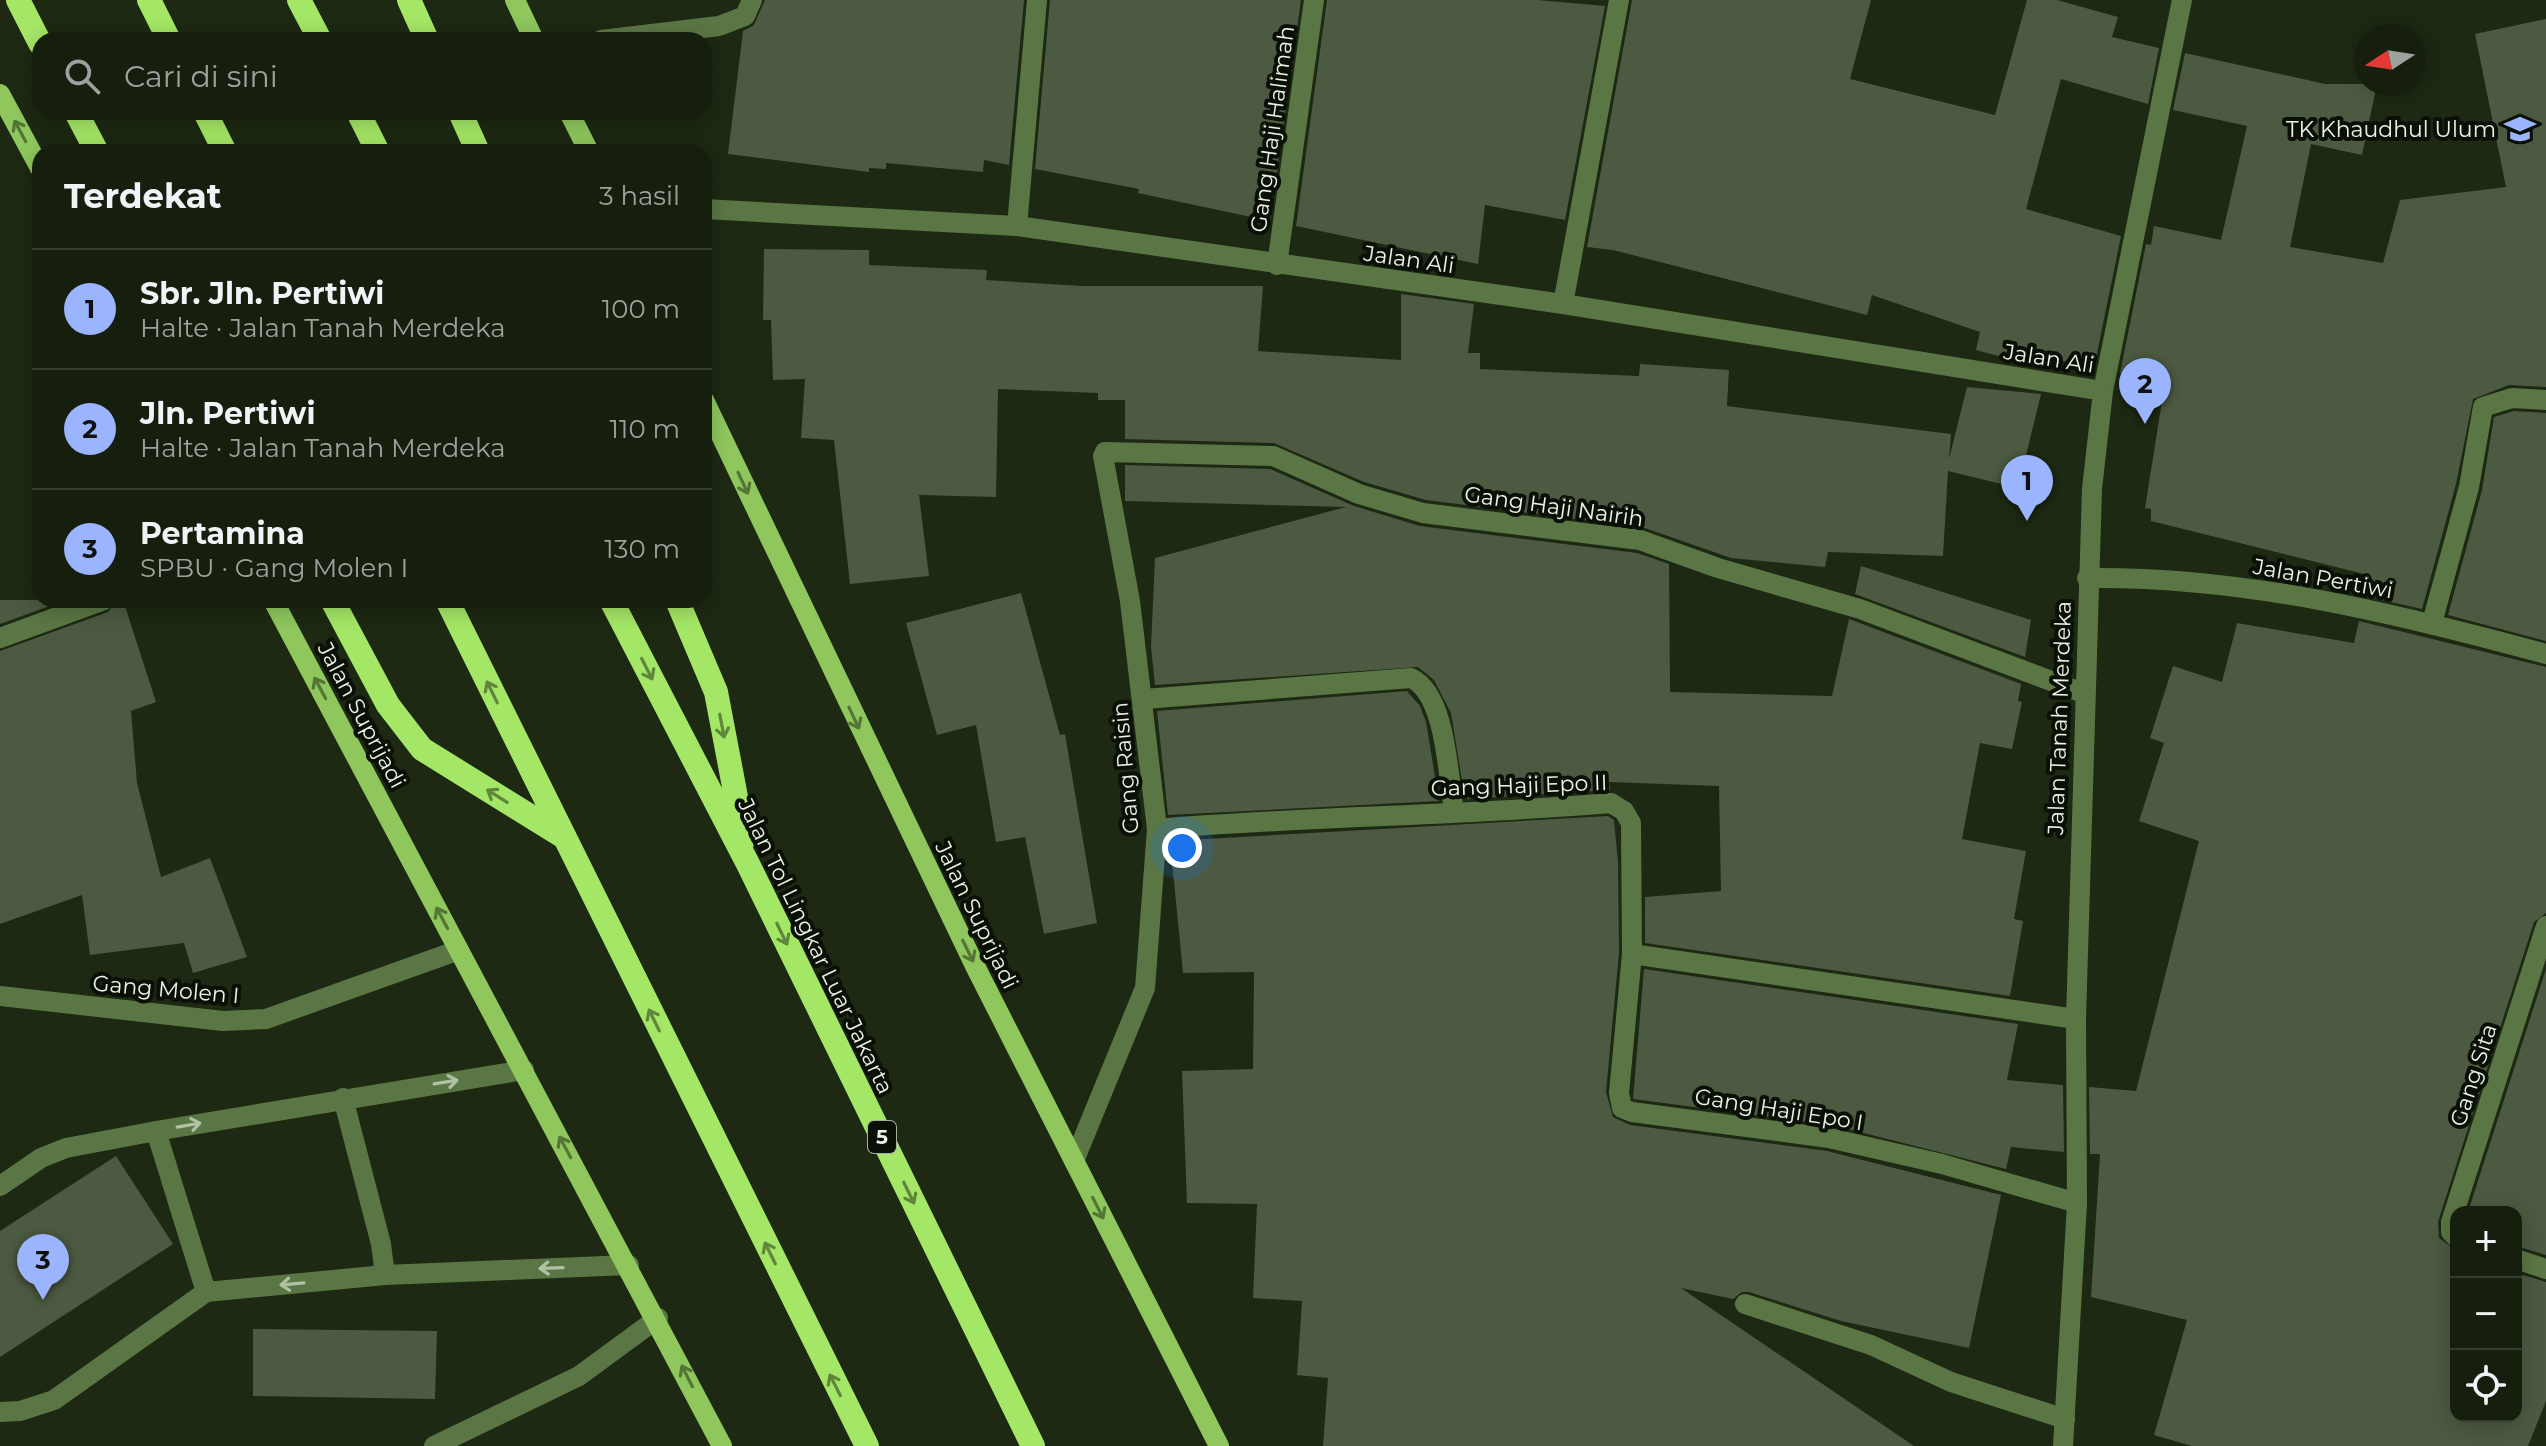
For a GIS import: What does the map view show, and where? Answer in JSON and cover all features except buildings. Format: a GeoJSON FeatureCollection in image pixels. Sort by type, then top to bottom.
{"type":"FeatureCollection","features":[{"type":"Feature","properties":{"kind":"highway"},"geometry":{"type":"LineString","coordinates":[[18,0],[34,32]]}},
{"type":"Feature","properties":{"kind":"highway"},"geometry":{"type":"LineString","coordinates":[[149,0],[165,32]]}},
{"type":"Feature","properties":{"kind":"highway"},"geometry":{"type":"LineString","coordinates":[[299,0],[316,32]]}},
{"type":"Feature","properties":{"kind":"highway"},"geometry":{"type":"LineString","coordinates":[[409,0],[423,32]]}},
{"type":"Feature","properties":{"kind":"highway"},"geometry":{"type":"LineString","coordinates":[[80,120],[93,144]]}},
{"type":"Feature","properties":{"kind":"highway"},"geometry":{"type":"LineString","coordinates":[[209,120],[221,144]]}},
{"type":"Feature","properties":{"kind":"highway"},"geometry":{"type":"LineString","coordinates":[[362,120],[374,144]]}},
{"type":"Feature","properties":{"kind":"highway"},"geometry":{"type":"LineString","coordinates":[[464,120],[474,144]]}},
{"type":"Feature","properties":{"kind":"highway"},"geometry":{"type":"LineString","coordinates":[[336,608],[388,705],[422,749],[564,837]]}},
{"type":"Feature","properties":{"kind":"highway"},"geometry":{"type":"LineString","coordinates":[[451,608],[867,1446]]}},
{"type":"Feature","properties":{"kind":"highway","name":"Jalan Tol Lingkar Luar Jakarta"},"geometry":{"type":"LineString","coordinates":[[615,608],[748,864],[1033,1446]]}},
{"type":"Feature","properties":{"kind":"highway"},"geometry":{"type":"LineString","coordinates":[[680,608],[716,692],[748,864]]}},
{"type":"Feature","properties":{"kind":"main road"},"geometry":{"type":"LineString","coordinates":[[515,0],[530,32]]}},
{"type":"Feature","properties":{"kind":"main road"},"geometry":{"type":"LineString","coordinates":[[0,94],[32,153]]}},
{"type":"Feature","properties":{"kind":"main road"},"geometry":{"type":"LineString","coordinates":[[573,120],[585,144]]}},
{"type":"Feature","properties":{"kind":"main road","name":"Jalan Suprijadi"},"geometry":{"type":"LineString","coordinates":[[712,417],[860,730],[1219,1446]]}},
{"type":"Feature","properties":{"kind":"main road","name":"Jalan Suprijadi"},"geometry":{"type":"LineString","coordinates":[[277,608],[658,1318],[722,1446]]}},
{"type":"Feature","properties":{"kind":"street"},"geometry":{"type":"LineString","coordinates":[[668,32],[719,26],[745,16],[752,0]]}},
{"type":"Feature","properties":{"kind":"street"},"geometry":{"type":"LineString","coordinates":[[1017,226],[1037,0]]}},
{"type":"Feature","properties":{"kind":"street","name":"Gang Haji Halimah"},"geometry":{"type":"LineString","coordinates":[[1277,265],[1314,0]]}},
{"type":"Feature","properties":{"kind":"street"},"geometry":{"type":"LineString","coordinates":[[1563,304],[1619,0]]}},
{"type":"Feature","properties":{"kind":"street","name":"Jalan Tanah Merdeka"},"geometry":{"type":"LineString","coordinates":[[2063,1446],[2077,1203],[2076,1019],[2083,693],[2092,489],[2103,391],[2182,0]]}},
{"type":"Feature","properties":{"kind":"street","name":"Jalan Ali"},"geometry":{"type":"LineString","coordinates":[[712,209],[1017,226],[1563,304],[2103,391]]}},
{"type":"Feature","properties":{"kind":"street"},"geometry":{"type":"LineString","coordinates":[[2432,623],[2469,487],[2483,407],[2512,398],[2546,400]]}},
{"type":"Feature","properties":{"kind":"street","name":"Gang Haji Nairih"},"geometry":{"type":"LineString","coordinates":[[1103,456],[1111,449],[1273,456],[1359,494],[1423,513],[1640,540],[1718,568],[1860,609],[2083,693]]}},
{"type":"Feature","properties":{"kind":"street","name":"Gang Raisin"},"geometry":{"type":"LineString","coordinates":[[1074,1161],[1145,988],[1157,829],[1130,601],[1103,456]]}},
{"type":"Feature","properties":{"kind":"street","name":"Jalan Pertiwi"},"geometry":{"type":"LineString","coordinates":[[2087,578],[2163,577],[2209,582],[2432,623],[2546,654]]}},
{"type":"Feature","properties":{"kind":"street"},"geometry":{"type":"LineString","coordinates":[[0,638],[82,608]]}},
{"type":"Feature","properties":{"kind":"street"},"geometry":{"type":"LineString","coordinates":[[1144,699],[1411,678],[1424,684],[1435,701],[1454,812]]}},
{"type":"Feature","properties":{"kind":"street","name":"Gang Haji Epo II"},"geometry":{"type":"LineString","coordinates":[[1157,829],[1286,818],[1619,805],[1631,823],[1632,954]]}},
{"type":"Feature","properties":{"kind":"street","name":"Gang Sita"},"geometry":{"type":"LineString","coordinates":[[2456,1206],[2546,926]]}},
{"type":"Feature","properties":{"kind":"street","name":"Gang Molen I"},"geometry":{"type":"LineString","coordinates":[[0,996],[223,1021],[266,1019],[459,950]]}},
{"type":"Feature","properties":{"kind":"street"},"geometry":{"type":"LineString","coordinates":[[1632,954],[2076,1019]]}},
{"type":"Feature","properties":{"kind":"street","name":"Gang Haji Epo I"},"geometry":{"type":"LineString","coordinates":[[1632,954],[1619,1093],[1622,1108],[1632,1112],[1829,1138],[1942,1164],[2077,1203]]}},
{"type":"Feature","properties":{"kind":"street"},"geometry":{"type":"LineString","coordinates":[[0,1186],[41,1158],[66,1148],[343,1098],[524,1070]]}},
{"type":"Feature","properties":{"kind":"street"},"geometry":{"type":"LineString","coordinates":[[343,1098],[381,1244],[385,1275]]}},
{"type":"Feature","properties":{"kind":"street"},"geometry":{"type":"LineString","coordinates":[[156,1131],[206,1292]]}},
{"type":"Feature","properties":{"kind":"street"},"geometry":{"type":"LineString","coordinates":[[2522,1261],[2546,1269]]}},
{"type":"Feature","properties":{"kind":"street"},"geometry":{"type":"LineString","coordinates":[[0,1412],[20,1411],[54,1400],[206,1292],[385,1275],[629,1265]]}},
{"type":"Feature","properties":{"kind":"street"},"geometry":{"type":"LineString","coordinates":[[1745,1304],[1871,1345],[1951,1382],[2065,1419]]}},
{"type":"Feature","properties":{"kind":"street"},"geometry":{"type":"LineString","coordinates":[[434,1446],[579,1376],[658,1318]]}},
{"type":"Feature","properties":{"kind":"place","name":"TK Khaudhul Ulum"},"geometry":{"type":"Point","coordinates":[2520,129]}},
{"type":"Feature","properties":{"kind":"place","name":"Jln. Pertiwi"},"geometry":{"type":"Point","coordinates":[2145,424]}},
{"type":"Feature","properties":{"kind":"place","name":"Sbr. Jln. Pertiwi"},"geometry":{"type":"Point","coordinates":[2027,521]}},
{"type":"Feature","properties":{"kind":"place","name":"Pertamina"},"geometry":{"type":"Point","coordinates":[43,1300]}}]}
